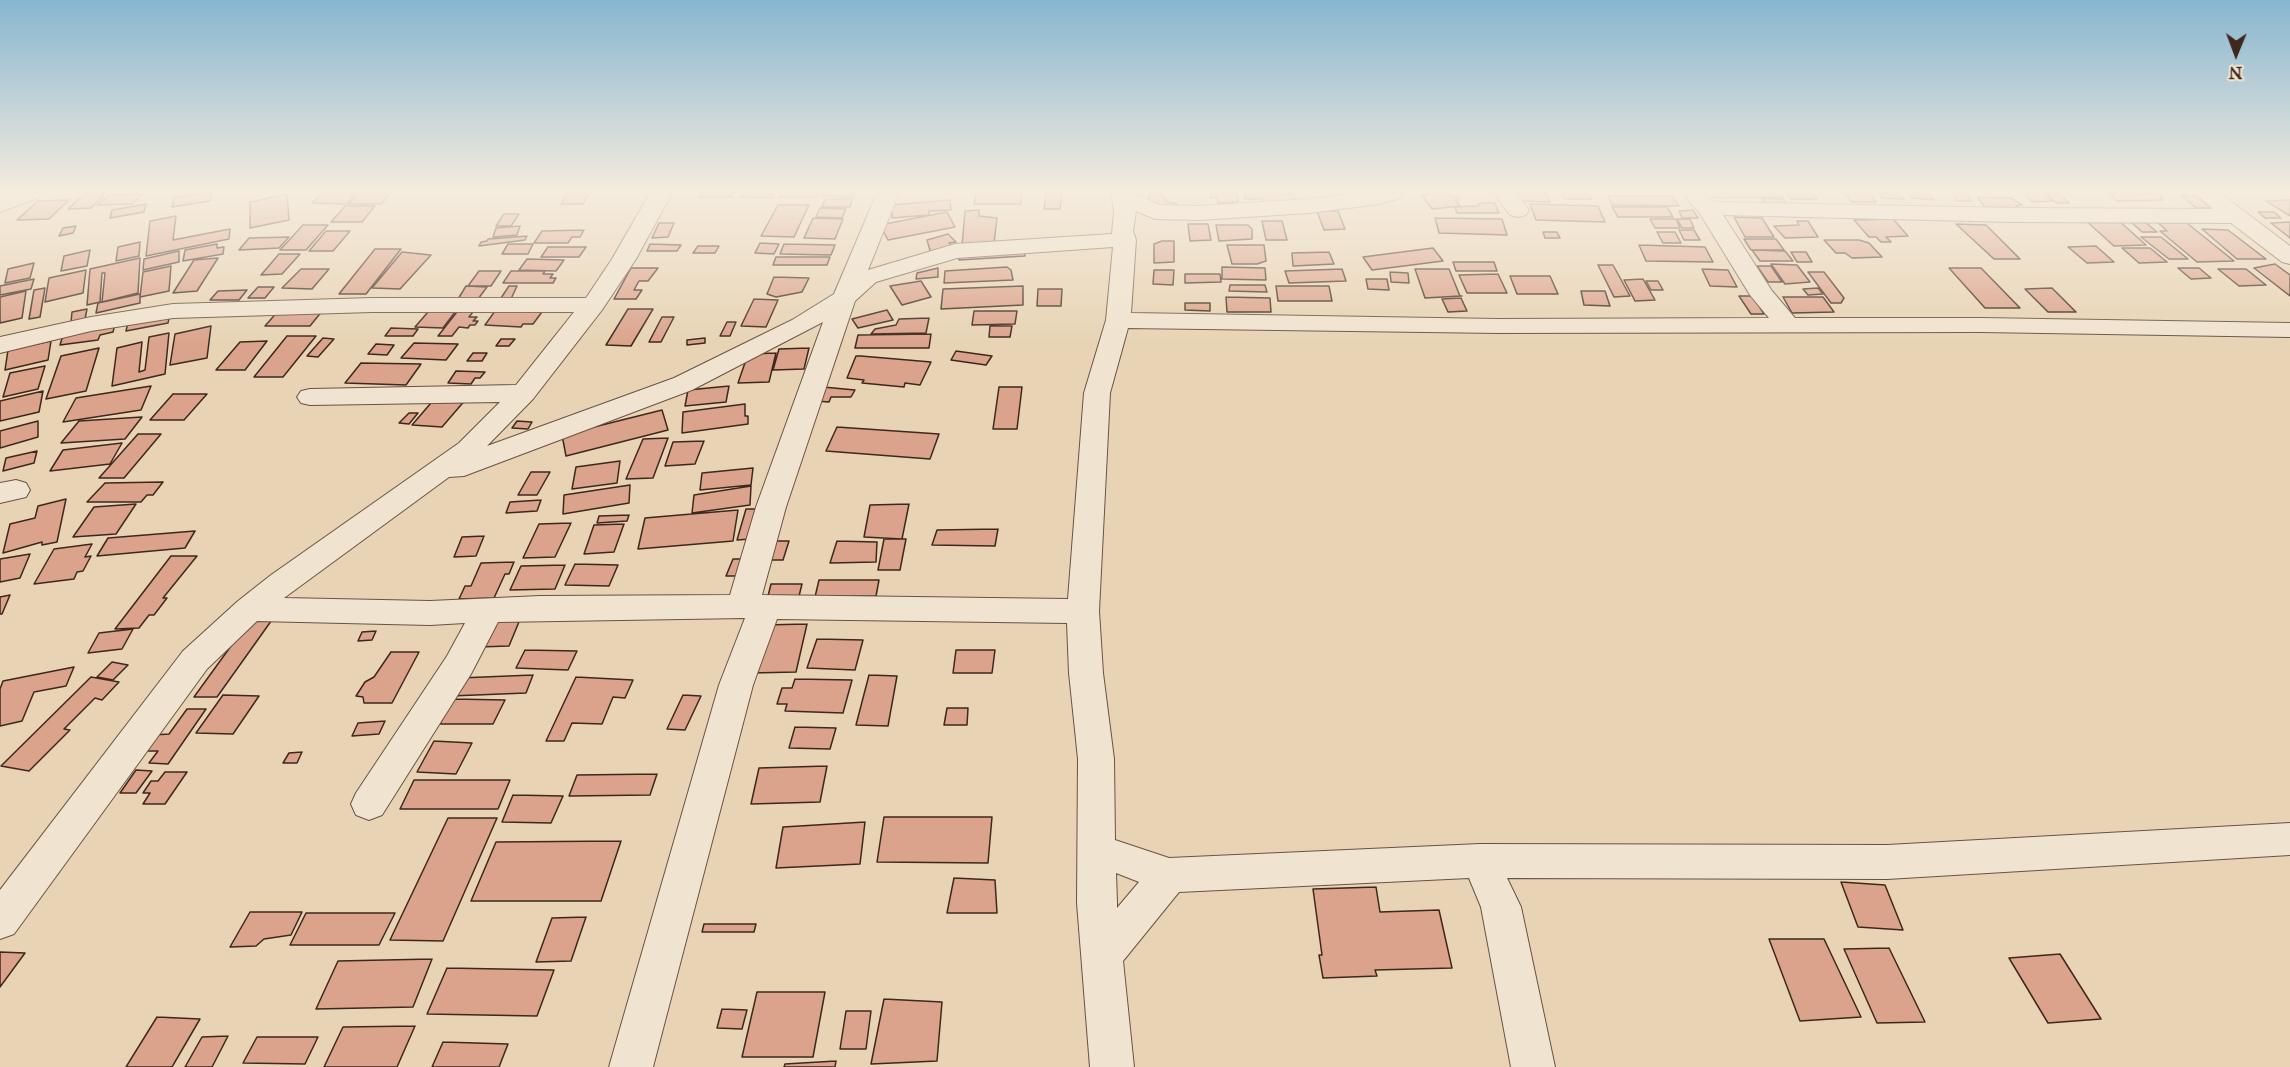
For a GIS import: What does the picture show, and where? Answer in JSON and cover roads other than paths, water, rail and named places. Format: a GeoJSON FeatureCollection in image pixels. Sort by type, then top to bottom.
{"type":"FeatureCollection","features":[{"type":"Feature","properties":{"kind":"street"},"geometry":{"type":"LineString","coordinates":[[0,921],[195,660],[249,609],[282,583],[469,449],[524,393],[593,305],[633,243]]}},
{"type":"Feature","properties":{"kind":"street"},"geometry":{"type":"LineString","coordinates":[[631,1067],[736,686],[754,606],[771,507],[844,298],[867,243]]}},
{"type":"Feature","properties":{"kind":"street"},"geometry":{"type":"LineString","coordinates":[[427,478],[683,384],[801,325],[844,298],[868,277],[955,251],[1071,243]]}},
{"type":"Feature","properties":{"kind":"street"},"geometry":{"type":"LineString","coordinates":[[1112,1067],[1097,903],[1096,759],[1086,673],[1083,611],[1097,393],[1118,320],[1125,243]]}},
{"type":"Feature","properties":{"kind":"street"},"geometry":{"type":"LineString","coordinates":[[1728,243],[1762,295],[1788,325]]}},
{"type":"Feature","properties":{"kind":"street"},"geometry":{"type":"LineString","coordinates":[[2272,243],[2290,257]]}},
{"type":"Feature","properties":{"kind":"street"},"geometry":{"type":"LineString","coordinates":[[0,345],[91,324],[172,311],[372,305],[593,305]]}},
{"type":"Feature","properties":{"kind":"street"},"geometry":{"type":"LineString","coordinates":[[1118,320],[1498,326],[1981,325],[2290,330]]}},
{"type":"Feature","properties":{"kind":"street"},"geometry":{"type":"LineString","coordinates":[[310,397],[524,393]]}},
{"type":"Feature","properties":{"kind":"street"},"geometry":{"type":"LineString","coordinates":[[469,449],[517,446]]}},
{"type":"Feature","properties":{"kind":"street"},"geometry":{"type":"LineString","coordinates":[[249,609],[430,613],[754,606],[1083,611]]}},
{"type":"Feature","properties":{"kind":"street"},"geometry":{"type":"LineString","coordinates":[[369,804],[453,674],[488,610]]}},
{"type":"Feature","properties":{"kind":"street"},"geometry":{"type":"LineString","coordinates":[[1097,850],[1169,875],[1480,861],[1887,862],[2290,839]]}},
{"type":"Feature","properties":{"kind":"street"},"geometry":{"type":"LineString","coordinates":[[1480,861],[1501,907],[1533,1067]]}},
{"type":"Feature","properties":{"kind":"street"},"geometry":{"type":"LineString","coordinates":[[1102,954],[1169,875]]}}]}
